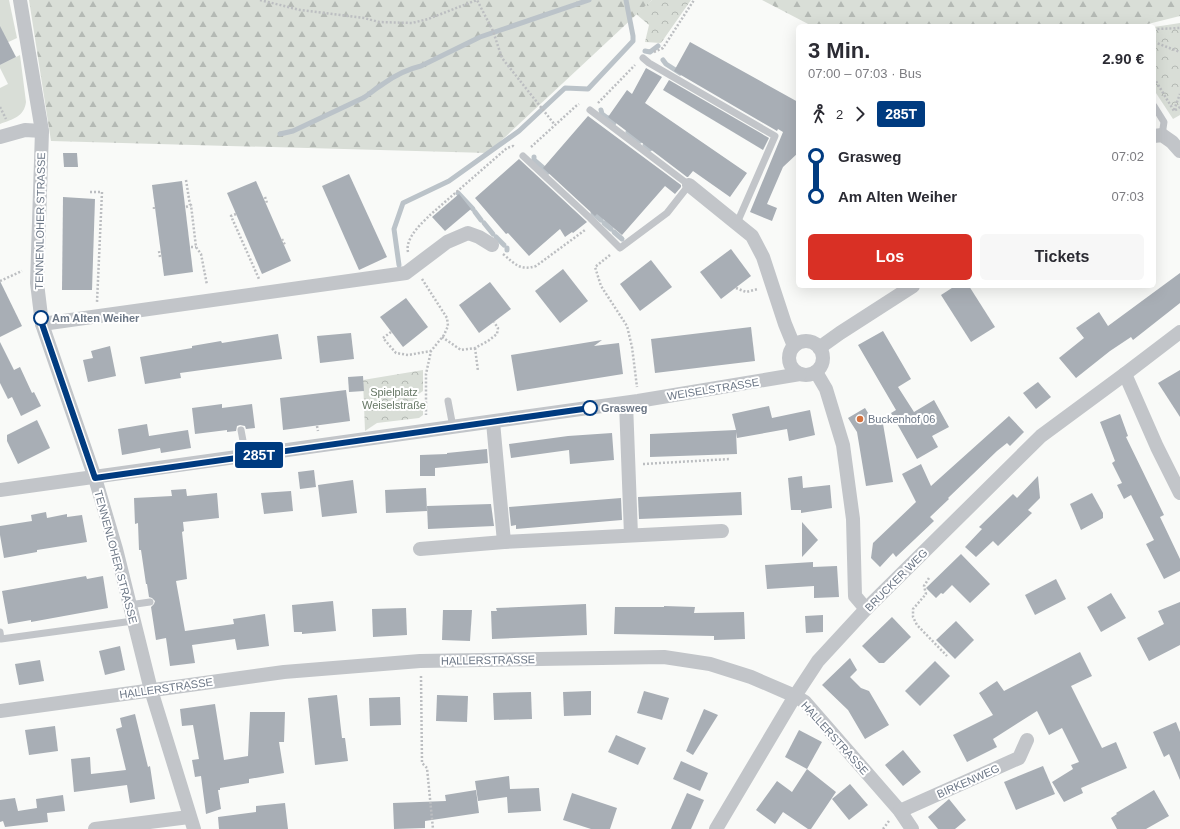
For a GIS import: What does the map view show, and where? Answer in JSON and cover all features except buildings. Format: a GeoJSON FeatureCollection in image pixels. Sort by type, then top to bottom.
{"type":"FeatureCollection","features":[{"type":"Feature","properties":{"kind":"street","name":"TENNENLOHER STRASSE"},"geometry":{"type":"LineString","coordinates":[[20,0],[42,131],[37,284],[42,324],[95,478],[116,549],[151,690],[191,823]]}},
{"type":"Feature","properties":{"kind":"street"},"geometry":{"type":"LineString","coordinates":[[0,137],[25,130],[42,131]]}},
{"type":"Feature","properties":{"kind":"street"},"geometry":{"type":"LineString","coordinates":[[1158,136],[1172,142],[1180,151]]}},
{"type":"Feature","properties":{"kind":"street"},"geometry":{"type":"LineString","coordinates":[[689,185],[752,236],[763,257],[785,324],[794,346]]}},
{"type":"Feature","properties":{"kind":"street"},"geometry":{"type":"LineString","coordinates":[[42,324],[406,274],[447,242],[468,233],[479,237],[492,245]]}},
{"type":"Feature","properties":{"kind":"street"},"geometry":{"type":"LineString","coordinates":[[819,348],[910,288]]}},
{"type":"Feature","properties":{"kind":"street","name":"BRUCKER WEG"},"geometry":{"type":"LineString","coordinates":[[716,829],[795,696],[818,661],[866,609],[1042,436],[1180,332]]}},
{"type":"Feature","properties":{"kind":"street"},"geometry":{"type":"LineString","coordinates":[[804,341],[810,342],[819,348],[823,358],[822,363],[816,372],[810,374],[800,374],[791,367],[789,356],[794,346],[804,341]]}},
{"type":"Feature","properties":{"kind":"street"},"geometry":{"type":"LineString","coordinates":[[816,372],[826,389],[843,445],[853,519],[855,596],[866,609]]}},
{"type":"Feature","properties":{"kind":"street","name":"WEISELSTRASSE"},"geometry":{"type":"LineString","coordinates":[[0,490],[426,432],[632,402],[800,374]]}},
{"type":"Feature","properties":{"kind":"street"},"geometry":{"type":"LineString","coordinates":[[1125,374],[1157,447],[1180,493]]}},
{"type":"Feature","properties":{"kind":"street"},"geometry":{"type":"LineString","coordinates":[[631,535],[628,465],[632,402]]}},
{"type":"Feature","properties":{"kind":"street"},"geometry":{"type":"LineString","coordinates":[[494,422],[504,542]]}},
{"type":"Feature","properties":{"kind":"street"},"geometry":{"type":"LineString","coordinates":[[420,549],[504,542],[722,531]]}},
{"type":"Feature","properties":{"kind":"street","name":"HALLERSTRASSE"},"geometry":{"type":"LineString","coordinates":[[0,711],[284,672],[420,661],[664,657],[717,666],[751,676],[805,702],[900,811],[912,829]]}},
{"type":"Feature","properties":{"kind":"street","name":"BIRKENWEG"},"geometry":{"type":"LineString","coordinates":[[900,811],[1019,758],[1027,740]]}},
{"type":"Feature","properties":{"kind":"street"},"geometry":{"type":"LineString","coordinates":[[95,829],[191,823]]}},
{"type":"Feature","properties":{"kind":"lane"},"geometry":{"type":"LineString","coordinates":[[643,58],[649,63],[775,136],[737,223]]}},
{"type":"Feature","properties":{"kind":"lane"},"geometry":{"type":"LineString","coordinates":[[1156,109],[1164,122],[1158,136]]}},
{"type":"Feature","properties":{"kind":"lane"},"geometry":{"type":"LineString","coordinates":[[523,156],[620,248],[667,213],[689,185],[590,110]]}},
{"type":"Feature","properties":{"kind":"lane"},"geometry":{"type":"LineString","coordinates":[[448,401],[453,427]]}},
{"type":"Feature","properties":{"kind":"lane"},"geometry":{"type":"LineString","coordinates":[[240,430],[246,457]]}},
{"type":"Feature","properties":{"kind":"lane"},"geometry":{"type":"LineString","coordinates":[[129,605],[150,602]]}},
{"type":"Feature","properties":{"kind":"lane"},"geometry":{"type":"LineString","coordinates":[[0,637],[133,621]]}},
{"type":"Feature","properties":{"kind":"path"},"geometry":{"type":"LineString","coordinates":[[260,0],[300,10],[364,18],[378,22],[412,23],[428,19],[477,0],[493,33],[502,58],[543,112],[555,125]]}},
{"type":"Feature","properties":{"kind":"path"},"geometry":{"type":"LineString","coordinates":[[426,432],[426,374],[431,351],[442,337],[448,326],[447,318],[411,262],[408,248],[411,238],[419,226],[507,148],[513,146],[523,156],[579,104],[590,110],[643,58],[664,48],[694,0]]}},
{"type":"Feature","properties":{"kind":"path"},"geometry":{"type":"LineString","coordinates":[[1156,30],[1180,28]]}},
{"type":"Feature","properties":{"kind":"path"},"geometry":{"type":"LineString","coordinates":[[1156,43],[1180,52]]}},
{"type":"Feature","properties":{"kind":"path"},"geometry":{"type":"LineString","coordinates":[[1156,81],[1174,111]]}},
{"type":"Feature","properties":{"kind":"path"},"geometry":{"type":"LineString","coordinates":[[1174,111],[1180,94]]}},
{"type":"Feature","properties":{"kind":"path"},"geometry":{"type":"LineString","coordinates":[[0,106],[8,123]]}},
{"type":"Feature","properties":{"kind":"path"},"geometry":{"type":"LineString","coordinates":[[1174,111],[1180,107]]}},
{"type":"Feature","properties":{"kind":"path"},"geometry":{"type":"LineString","coordinates":[[186,180],[190,206],[191,205],[196,248],[201,254],[207,287]]}},
{"type":"Feature","properties":{"kind":"path"},"geometry":{"type":"LineString","coordinates":[[90,192],[102,192],[97,308]]}},
{"type":"Feature","properties":{"kind":"path"},"geometry":{"type":"LineString","coordinates":[[265,197],[266,203]]}},
{"type":"Feature","properties":{"kind":"path"},"geometry":{"type":"LineString","coordinates":[[186,207],[190,206]]}},
{"type":"Feature","properties":{"kind":"path"},"geometry":{"type":"LineString","coordinates":[[236,214],[231,216],[260,280]]}},
{"type":"Feature","properties":{"kind":"path"},"geometry":{"type":"LineString","coordinates":[[492,245],[518,267],[528,269],[536,266],[595,223]]}},
{"type":"Feature","properties":{"kind":"path"},"geometry":{"type":"LineString","coordinates":[[282,239],[285,245]]}},
{"type":"Feature","properties":{"kind":"path"},"geometry":{"type":"LineString","coordinates":[[191,247],[196,248]]}},
{"type":"Feature","properties":{"kind":"path"},"geometry":{"type":"LineString","coordinates":[[620,248],[595,267],[601,286],[627,326],[632,347],[632,402]]}},
{"type":"Feature","properties":{"kind":"path"},"geometry":{"type":"LineString","coordinates":[[160,257],[159,251],[161,251]]}},
{"type":"Feature","properties":{"kind":"path"},"geometry":{"type":"LineString","coordinates":[[0,282],[23,270]]}},
{"type":"Feature","properties":{"kind":"path"},"geometry":{"type":"LineString","coordinates":[[736,288],[746,292],[772,285]]}},
{"type":"Feature","properties":{"kind":"path"},"geometry":{"type":"LineString","coordinates":[[442,337],[462,350],[475,348],[497,334],[498,328],[494,322]]}},
{"type":"Feature","properties":{"kind":"path"},"geometry":{"type":"LineString","coordinates":[[391,332],[383,338],[396,353],[408,355],[431,351]]}},
{"type":"Feature","properties":{"kind":"path"},"geometry":{"type":"LineString","coordinates":[[475,348],[478,371]]}},
{"type":"Feature","properties":{"kind":"path"},"geometry":{"type":"LineString","coordinates":[[628,465],[730,459]]}},
{"type":"Feature","properties":{"kind":"path"},"geometry":{"type":"LineString","coordinates":[[929,578],[924,586],[926,594],[913,609],[912,617],[917,625],[947,656]]}},
{"type":"Feature","properties":{"kind":"path"},"geometry":{"type":"LineString","coordinates":[[420,661],[422,763],[427,768],[433,829]]}},
{"type":"Feature","properties":{"kind":"green space"},"geometry":{"type":"Polygon","coordinates":[[[0,0],[9,0],[17,38],[0,46],[0,0]]]}},
{"type":"Feature","properties":{"kind":"green space"},"geometry":{"type":"Polygon","coordinates":[[[29,0],[652,0],[488,153],[51,141],[29,0]]]}},
{"type":"Feature","properties":{"kind":"green space"},"geometry":{"type":"Polygon","coordinates":[[[652,0],[691,0],[661,43],[645,42],[649,25],[636,14],[652,0]]]}},
{"type":"Feature","properties":{"kind":"green space"},"geometry":{"type":"Polygon","coordinates":[[[762,0],[1180,0],[1180,16],[1148,24],[808,24],[762,0]]]}},
{"type":"Feature","properties":{"kind":"green space"},"geometry":{"type":"Polygon","coordinates":[[[1180,23],[1180,115],[1173,119],[1156,93],[1156,27],[1180,23]]]}},
{"type":"Feature","properties":{"kind":"green space"},"geometry":{"type":"Polygon","coordinates":[[[20,55],[26,102],[25,107],[17,117],[0,124],[0,88],[8,84],[0,65],[20,55]]]}},
{"type":"Feature","properties":{"kind":"green space","name":"Spielplatz Weiselstraße"},"geometry":{"type":"Polygon","coordinates":[[[423,370],[423,391],[417,395],[417,403],[423,406],[423,415],[419,418],[377,423],[365,431],[363,380],[423,370]]]}},
{"type":"Feature","properties":{"kind":"waterway"},"geometry":{"type":"LineString","coordinates":[[280,134],[293,131],[363,98],[396,76],[421,66],[480,37],[589,0]]}},
{"type":"Feature","properties":{"kind":"waterway"},"geometry":{"type":"LineString","coordinates":[[399,265],[394,229],[403,203],[449,181],[519,131],[565,88],[588,89],[633,41],[626,0]]}},
{"type":"Feature","properties":{"kind":"waterway"},"geometry":{"type":"LineString","coordinates":[[645,51],[650,52],[658,46]]}},
{"type":"Feature","properties":{"kind":"waterway"},"geometry":{"type":"LineString","coordinates":[[663,60],[666,64],[680,73]]}},
{"type":"Feature","properties":{"kind":"waterway"},"geometry":{"type":"LineString","coordinates":[[601,110],[602,114],[606,117]]}},
{"type":"Feature","properties":{"kind":"waterway"},"geometry":{"type":"LineString","coordinates":[[608,118],[614,123]]}},
{"type":"Feature","properties":{"kind":"waterway"},"geometry":{"type":"LineString","coordinates":[[628,132],[640,141]]}},
{"type":"Feature","properties":{"kind":"waterway"},"geometry":{"type":"LineString","coordinates":[[645,145],[650,149]]}},
{"type":"Feature","properties":{"kind":"waterway"},"geometry":{"type":"LineString","coordinates":[[534,157],[534,160],[548,172]]}},
{"type":"Feature","properties":{"kind":"waterway"},"geometry":{"type":"LineString","coordinates":[[458,193],[473,209]]}},
{"type":"Feature","properties":{"kind":"waterway"},"geometry":{"type":"LineString","coordinates":[[475,212],[481,220]]}},
{"type":"Feature","properties":{"kind":"waterway"},"geometry":{"type":"LineString","coordinates":[[593,213],[601,220]]}},
{"type":"Feature","properties":{"kind":"waterway"},"geometry":{"type":"LineString","coordinates":[[484,223],[493,234]]}},
{"type":"Feature","properties":{"kind":"waterway"},"geometry":{"type":"LineString","coordinates":[[604,223],[611,229]]}},
{"type":"Feature","properties":{"kind":"waterway"},"geometry":{"type":"LineString","coordinates":[[614,232],[622,239]]}},
{"type":"Feature","properties":{"kind":"waterway"},"geometry":{"type":"LineString","coordinates":[[496,237],[504,245]]}},
{"type":"Feature","properties":{"kind":"bus line","name":"285T"},"geometry":{"type":"LineString","coordinates":[[41,318],[95,478],[590,408]]}},
{"type":"Feature","properties":{"kind":"place","name":"Am Alten Weiher"},"geometry":{"type":"Point","coordinates":[41,318]}},
{"type":"Feature","properties":{"kind":"place","name":"Grasweg"},"geometry":{"type":"Point","coordinates":[590,408]}},
{"type":"Feature","properties":{"kind":"place","name":"Buckenhof 06"},"geometry":{"type":"Point","coordinates":[860,419]}}]}
